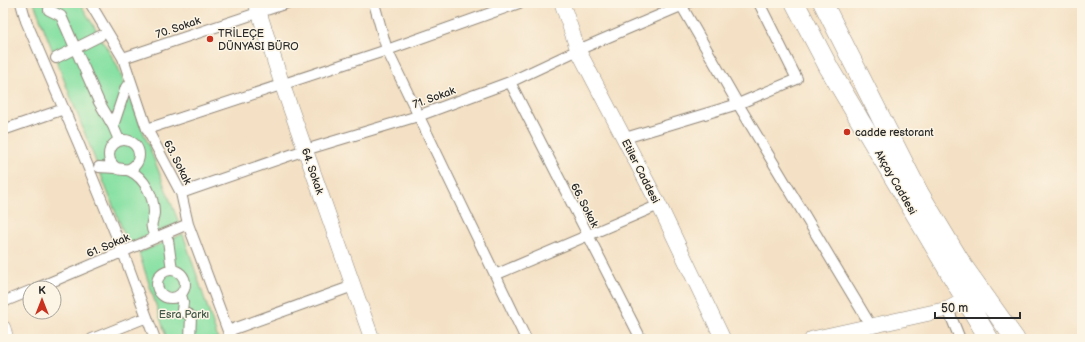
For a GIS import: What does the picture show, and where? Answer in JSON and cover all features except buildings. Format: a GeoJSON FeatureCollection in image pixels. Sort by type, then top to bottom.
{"type":"FeatureCollection","features":[{"type":"Feature","properties":{"kind":"highway","name":"Akçay Caddesi"},"geometry":{"type":"LineString","coordinates":[[795,3],[829,68],[989,339]]}},
{"type":"Feature","properties":{"kind":"highway","name":"Akçay Caddesi"},"geometry":{"type":"LineString","coordinates":[[823,3],[920,193],[963,266],[1015,339]]}},
{"type":"Feature","properties":{"kind":"street"},"geometry":{"type":"LineString","coordinates":[[21,3],[26,21],[123,252],[155,339]]}},
{"type":"Feature","properties":{"kind":"street"},"geometry":{"type":"LineString","coordinates":[[50,3],[48,10],[61,16],[99,102],[113,126],[119,140]]}},
{"type":"Feature","properties":{"kind":"street","name":"63. Sokak"},"geometry":{"type":"LineString","coordinates":[[90,3],[123,58],[147,129],[181,193],[188,224],[229,335]]}},
{"type":"Feature","properties":{"kind":"street","name":"70. Sokak"},"geometry":{"type":"LineString","coordinates":[[123,58],[257,8],[287,3]]}},
{"type":"Feature","properties":{"kind":"street"},"geometry":{"type":"LineString","coordinates":[[374,3],[387,50],[526,339]]}},
{"type":"Feature","properties":{"kind":"street"},"geometry":{"type":"LineString","coordinates":[[147,129],[387,50],[519,3]]}},
{"type":"Feature","properties":{"kind":"street","name":"Etiler Caddesi"},"geometry":{"type":"LineString","coordinates":[[562,3],[578,50],[659,205],[723,339]]}},
{"type":"Feature","properties":{"kind":"street"},"geometry":{"type":"LineString","coordinates":[[625,138],[738,104],[797,79],[759,3]]}},
{"type":"Feature","properties":{"kind":"street"},"geometry":{"type":"LineString","coordinates":[[683,4],[738,104],[871,326]]}},
{"type":"Feature","properties":{"kind":"street","name":"71. Sokak"},"geometry":{"type":"LineString","coordinates":[[181,193],[305,150],[418,116],[510,82],[578,50],[683,4]]}},
{"type":"Feature","properties":{"kind":"street","name":"64. Sokak"},"geometry":{"type":"LineString","coordinates":[[257,8],[282,84],[372,339]]}},
{"type":"Feature","properties":{"kind":"street"},"geometry":{"type":"LineString","coordinates":[[56,58],[100,36]]}},
{"type":"Feature","properties":{"kind":"street","name":"66. Sokak"},"geometry":{"type":"LineString","coordinates":[[510,82],[587,236],[641,339]]}},
{"type":"Feature","properties":{"kind":"street"},"geometry":{"type":"LineString","coordinates":[[113,126],[126,87]]}},
{"type":"Feature","properties":{"kind":"street"},"geometry":{"type":"LineString","coordinates":[[3,130],[64,109]]}},
{"type":"Feature","properties":{"kind":"street"},"geometry":{"type":"LineString","coordinates":[[99,167],[125,170],[130,169],[137,163],[140,153],[136,144],[126,139],[119,140],[112,145],[110,149],[110,159],[116,167],[125,170],[131,172],[145,184],[152,197],[154,213],[151,228],[154,234]]}},
{"type":"Feature","properties":{"kind":"street"},"geometry":{"type":"LineString","coordinates":[[495,275],[659,205]]}},
{"type":"Feature","properties":{"kind":"street","name":"61. Sokak"},"geometry":{"type":"LineString","coordinates":[[56,280],[188,224]]}},
{"type":"Feature","properties":{"kind":"street"},"geometry":{"type":"LineString","coordinates":[[168,240],[172,270]]}},
{"type":"Feature","properties":{"kind":"street"},"geometry":{"type":"LineString","coordinates":[[172,270],[177,271],[184,277],[186,286],[181,295],[172,299],[167,298],[160,292],[157,284],[160,275],[163,272],[172,270]]}},
{"type":"Feature","properties":{"kind":"street"},"geometry":{"type":"LineString","coordinates":[[229,335],[353,286]]}},
{"type":"Feature","properties":{"kind":"street"},"geometry":{"type":"LineString","coordinates":[[3,302],[22,294]]}},
{"type":"Feature","properties":{"kind":"street"},"geometry":{"type":"LineString","coordinates":[[181,295],[183,302],[182,311],[191,316],[190,339]]}},
{"type":"Feature","properties":{"kind":"street"},"geometry":{"type":"LineString","coordinates":[[812,339],[948,309],[965,300]]}},
{"type":"Feature","properties":{"kind":"street"},"geometry":{"type":"LineString","coordinates":[[948,309],[960,339]]}},
{"type":"Feature","properties":{"kind":"street"},"geometry":{"type":"LineString","coordinates":[[92,339],[147,317]]}},
{"type":"Feature","properties":{"kind":"street"},"geometry":{"type":"LineString","coordinates":[[3,328],[6,339]]}},
{"type":"Feature","properties":{"kind":"green space"},"geometry":{"type":"Polygon","coordinates":[[[34,3],[80,3],[117,65],[179,223],[128,244],[34,3]]]}},
{"type":"Feature","properties":{"kind":"green space","name":"Esra Parkı"},"geometry":{"type":"Polygon","coordinates":[[[183,234],[218,339],[167,339],[139,253],[183,234]]]}},
{"type":"Feature","properties":{"kind":"place","name":"TRİLEÇE DÜNYASI BÜRO"},"geometry":{"type":"Point","coordinates":[210,39]}},
{"type":"Feature","properties":{"kind":"place","name":"cadde restorant"},"geometry":{"type":"Point","coordinates":[847,132]}}]}
